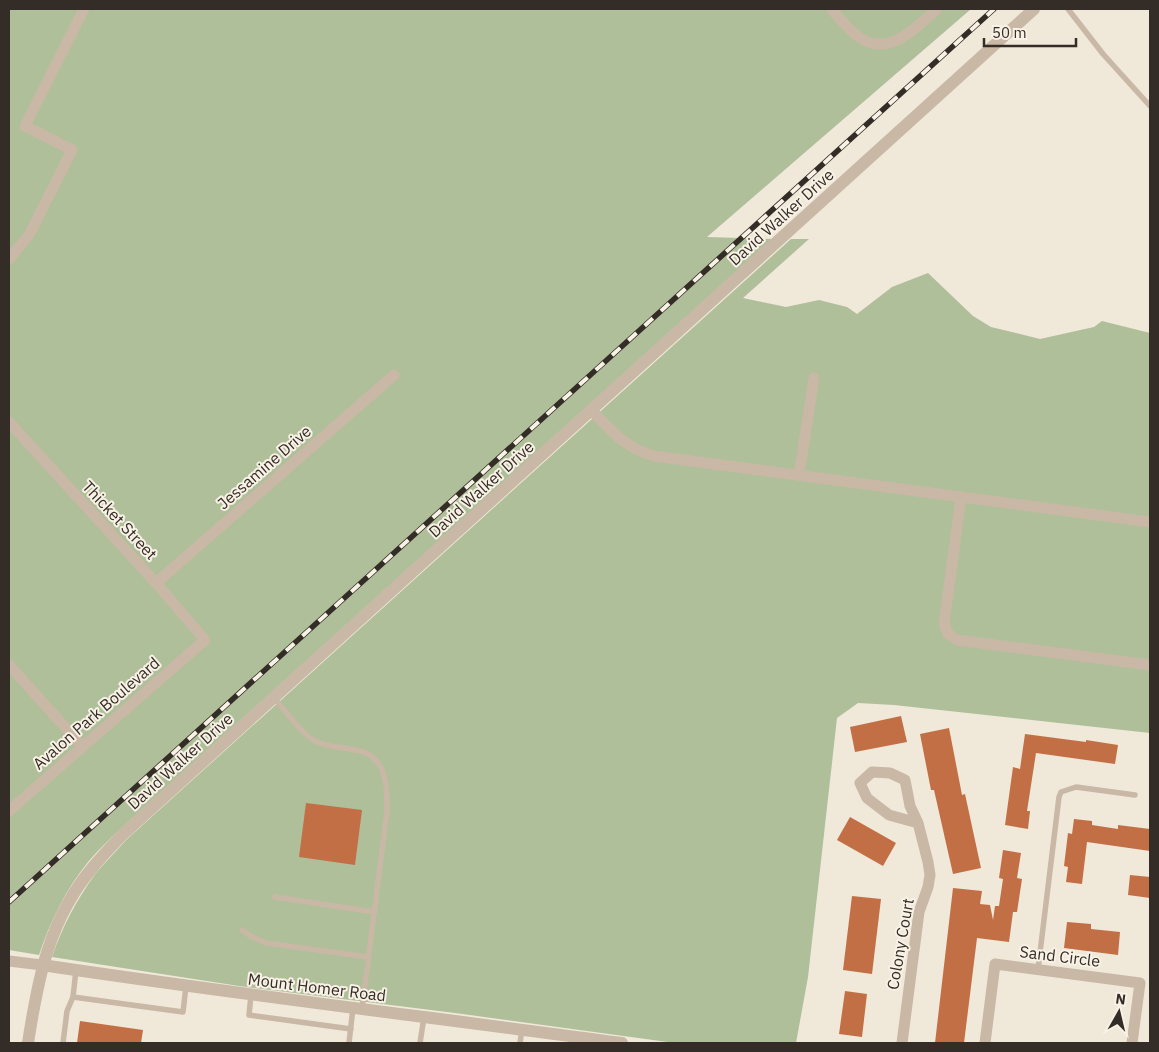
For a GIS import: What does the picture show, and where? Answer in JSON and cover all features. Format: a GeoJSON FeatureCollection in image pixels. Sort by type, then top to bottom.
{"type":"FeatureCollection","features":[{"type":"Feature","properties":{"kind":"street"},"geometry":{"type":"LineString","coordinates":[[9,259],[29,235],[72,150],[25,126],[84,9]]}},
{"type":"Feature","properties":{"kind":"street"},"geometry":{"type":"LineString","coordinates":[[831,9],[855,34],[867,41],[880,44],[893,42],[905,37],[937,9]]}},
{"type":"Feature","properties":{"kind":"street","name":"David Walker Drive"},"geometry":{"type":"LineString","coordinates":[[28,1043],[35,995],[52,935],[66,906],[92,868],[121,836],[1034,9]]}},
{"type":"Feature","properties":{"kind":"street","name":"Jessamine Drive"},"geometry":{"type":"LineString","coordinates":[[156,583],[394,374]]}},
{"type":"Feature","properties":{"kind":"street"},"geometry":{"type":"LineString","coordinates":[[800,475],[814,378]]}},
{"type":"Feature","properties":{"kind":"street"},"geometry":{"type":"LineString","coordinates":[[592,411],[628,446],[654,456],[1150,522]]}},
{"type":"Feature","properties":{"kind":"street","name":"Thicket Street"},"geometry":{"type":"LineString","coordinates":[[9,422],[206,640]]}},
{"type":"Feature","properties":{"kind":"street"},"geometry":{"type":"LineString","coordinates":[[961,497],[944,624],[948,634],[957,640],[1150,665]]}},
{"type":"Feature","properties":{"kind":"street","name":"Avalon Park Boulevard"},"geometry":{"type":"LineString","coordinates":[[9,812],[82,746],[206,640]]}},
{"type":"Feature","properties":{"kind":"street"},"geometry":{"type":"LineString","coordinates":[[9,665],[82,746]]}},
{"type":"Feature","properties":{"kind":"street","name":"Colony Court"},"geometry":{"type":"LineString","coordinates":[[902,1043],[919,912],[930,876],[928,862],[918,823],[910,806],[905,780],[890,773],[872,772],[860,783],[867,798],[889,815],[918,823]]}},
{"type":"Feature","properties":{"kind":"street","name":"Mount Homer Road"},"geometry":{"type":"LineString","coordinates":[[9,961],[251,995],[622,1043]]}},
{"type":"Feature","properties":{"kind":"street","name":"Sand Circle"},"geometry":{"type":"LineString","coordinates":[[985,1043],[995,964],[1140,983],[1132,1043]]}},
{"type":"Feature","properties":{"kind":"lane"},"geometry":{"type":"LineString","coordinates":[[1068,9],[1102,54],[1150,106]]}},
{"type":"Feature","properties":{"kind":"lane"},"geometry":{"type":"LineString","coordinates":[[274,698],[315,741],[365,753],[378,762],[387,783],[387,811],[368,957],[349,1043]]}},
{"type":"Feature","properties":{"kind":"lane"},"geometry":{"type":"LineString","coordinates":[[1038,970],[1061,792],[1076,787],[1135,795]]}},
{"type":"Feature","properties":{"kind":"lane"},"geometry":{"type":"LineString","coordinates":[[275,897],[374,912]]}},
{"type":"Feature","properties":{"kind":"lane"},"geometry":{"type":"LineString","coordinates":[[242,930],[266,943],[368,957]]}},
{"type":"Feature","properties":{"kind":"lane"},"geometry":{"type":"LineString","coordinates":[[63,1043],[67,1011],[73,997],[76,970]]}},
{"type":"Feature","properties":{"kind":"lane"},"geometry":{"type":"LineString","coordinates":[[73,997],[183,1012],[186,986]]}},
{"type":"Feature","properties":{"kind":"lane"},"geometry":{"type":"LineString","coordinates":[[251,995],[249,1015],[351,1029]]}},
{"type":"Feature","properties":{"kind":"lane"},"geometry":{"type":"LineString","coordinates":[[420,1043],[424,1016]]}},
{"type":"Feature","properties":{"kind":"lane"},"geometry":{"type":"LineString","coordinates":[[520,1043],[522,1030]]}},
{"type":"Feature","properties":{"kind":"green space"},"geometry":{"type":"Polygon","coordinates":[[[9,9],[971,9],[707,237],[772,239],[99,850],[80,872],[66,895],[48,930],[39,955],[9,950],[9,9]]]}},
{"type":"Feature","properties":{"kind":"green space"},"geometry":{"type":"Polygon","coordinates":[[[791,239],[809,239],[743,298],[786,307],[819,300],[847,307],[857,314],[892,287],[928,273],[973,316],[991,327],[1040,339],[1094,327],[1102,321],[1150,333],[1150,733],[894,705],[858,703],[837,718],[808,977],[796,1043],[675,1043],[239,986],[52,957],[65,924],[83,893],[96,873],[125,841],[791,239]]]}},
{"type":"Feature","properties":{"kind":"building"},"geometry":{"type":"Polygon","coordinates":[[[901,716],[907,742],[855,752],[850,727],[901,716]]]}},
{"type":"Feature","properties":{"kind":"building"},"geometry":{"type":"Polygon","coordinates":[[[949,728],[962,795],[965,794],[981,868],[953,874],[934,790],[931,790],[920,734],[949,728]]]}},
{"type":"Feature","properties":{"kind":"building"},"geometry":{"type":"Polygon","coordinates":[[[1025,734],[1118,745],[1115,764],[1036,753],[1027,811],[1030,811],[1028,829],[1005,825],[1013,767],[1020,769],[1025,734]]]}},
{"type":"Feature","properties":{"kind":"building"},"geometry":{"type":"Polygon","coordinates":[[[306,803],[362,810],[355,865],[299,857],[306,803]]]}},
{"type":"Feature","properties":{"kind":"building"},"geometry":{"type":"Polygon","coordinates":[[[850,817],[896,843],[883,866],[837,840],[850,817]]]}},
{"type":"Feature","properties":{"kind":"building"},"geometry":{"type":"Polygon","coordinates":[[[1074,819],[1092,821],[1092,825],[1118,829],[1118,825],[1150,829],[1150,851],[1087,842],[1082,884],[1066,882],[1068,867],[1064,866],[1068,833],[1072,834],[1074,819]]]}},
{"type":"Feature","properties":{"kind":"building"},"geometry":{"type":"Polygon","coordinates":[[[1003,850],[1021,853],[1017,878],[1022,879],[1017,912],[1013,912],[1009,942],[977,938],[964,1043],[935,1043],[953,888],[982,891],[980,904],[990,905],[993,920],[995,906],[999,906],[1003,879],[999,878],[1003,850]]]}},
{"type":"Feature","properties":{"kind":"building"},"geometry":{"type":"Polygon","coordinates":[[[1130,875],[1150,877],[1150,898],[1128,895],[1130,875]]]}},
{"type":"Feature","properties":{"kind":"building"},"geometry":{"type":"Polygon","coordinates":[[[852,896],[881,899],[872,974],[843,970],[852,896]]]}},
{"type":"Feature","properties":{"kind":"building"},"geometry":{"type":"Polygon","coordinates":[[[1067,922],[1091,924],[1091,929],[1120,932],[1118,955],[1064,948],[1067,922]]]}},
{"type":"Feature","properties":{"kind":"building"},"geometry":{"type":"Polygon","coordinates":[[[845,991],[867,994],[862,1037],[839,1034],[845,991]]]}},
{"type":"Feature","properties":{"kind":"building"},"geometry":{"type":"Polygon","coordinates":[[[80,1021],[143,1030],[141,1043],[77,1043],[80,1021]]]}},
{"type":"Feature","properties":{"kind":"railway"},"geometry":{"type":"LineString","coordinates":[[9,902],[994,9]]}}]}
